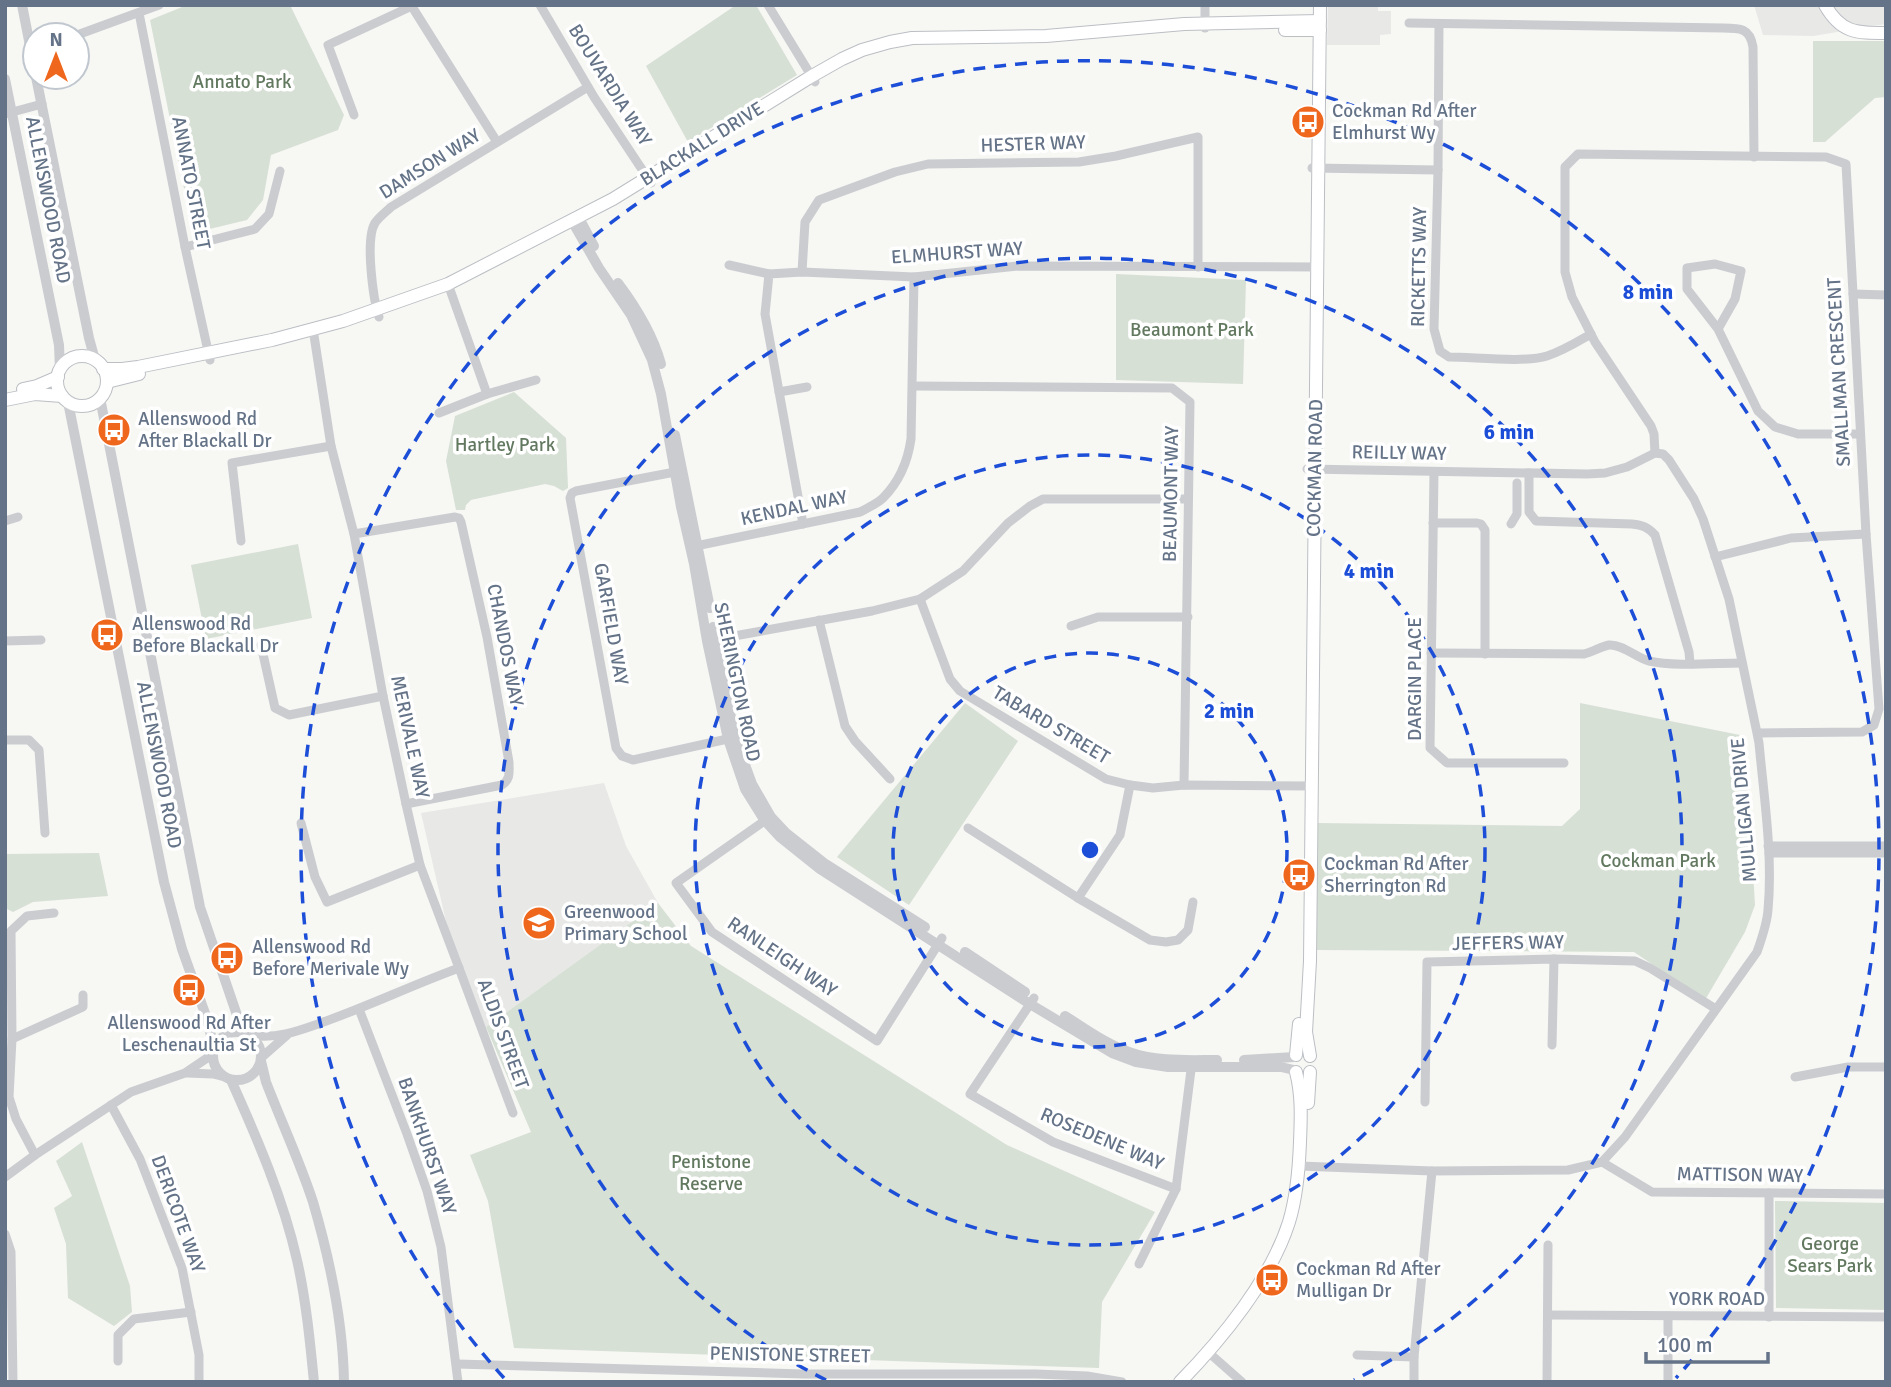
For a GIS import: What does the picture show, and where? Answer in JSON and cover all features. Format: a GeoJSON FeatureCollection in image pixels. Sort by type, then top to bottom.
{"type":"FeatureCollection","features":[{"type":"Feature","properties":{"kind":"main road","name":"COCKMAN ROAD"},"geometry":{"type":"LineString","coordinates":[[1313,5],[1317,26]]}},
{"type":"Feature","properties":{"kind":"main road","name":"COCKMAN ROAD"},"geometry":{"type":"LineString","coordinates":[[1303,1166],[1301,1101],[1295,1063],[1302,961],[1314,646],[1310,469],[1317,26],[1320,5]]}},
{"type":"Feature","properties":{"kind":"main road"},"geometry":{"type":"LineString","coordinates":[[1825,5],[1833,18],[1850,30],[1860,33],[1886,33]]}},
{"type":"Feature","properties":{"kind":"main road"},"geometry":{"type":"LineString","coordinates":[[1834,5],[1842,16],[1852,23],[1886,26]]}},
{"type":"Feature","properties":{"kind":"main road","name":"BLACKALL DRIVE"},"geometry":{"type":"LineString","coordinates":[[107,382],[272,340],[313,333],[378,314],[449,287],[577,222],[649,181],[842,59],[890,41],[912,38],[1045,36],[1205,26],[1317,26]]}},
{"type":"Feature","properties":{"kind":"main road","name":"BLACKALL DRIVE"},"geometry":{"type":"LineString","coordinates":[[99,365],[122,369],[209,356]]}},
{"type":"Feature","properties":{"kind":"main road"},"geometry":{"type":"LineString","coordinates":[[5,393],[37,386],[59,373],[67,362],[77,357],[85,357],[99,365],[107,382],[100,398],[87,405],[75,405],[65,399],[35,394],[5,400]]}},
{"type":"Feature","properties":{"kind":"main road"},"geometry":{"type":"LineString","coordinates":[[59,373],[58,389],[65,399]]}},
{"type":"Feature","properties":{"kind":"main road","name":"COCKMAN ROAD"},"geometry":{"type":"LineString","coordinates":[[1307,786],[1310,961],[1306,1032],[1310,1056]]}},
{"type":"Feature","properties":{"kind":"main road"},"geometry":{"type":"LineString","coordinates":[[1304,1053],[1310,1056],[1313,1064],[1310,1072],[1303,1074],[1295,1063],[1304,1053]]}},
{"type":"Feature","properties":{"kind":"main road","name":"COCKMAN ROAD"},"geometry":{"type":"LineString","coordinates":[[1180,1382],[1238,1327],[1257,1299],[1297,1222],[1310,1072]]}},
{"type":"Feature","properties":{"kind":"main road","name":"COCKMAN ROAD"},"geometry":{"type":"LineString","coordinates":[[1190,1382],[1210,1354]]}},
{"type":"Feature","properties":{"kind":"street"},"geometry":{"type":"LineString","coordinates":[[91,30],[159,5]]}},
{"type":"Feature","properties":{"kind":"street","name":"BOUVARDIA WAY"},"geometry":{"type":"LineString","coordinates":[[540,5],[588,87],[649,181]]}},
{"type":"Feature","properties":{"kind":"street"},"geometry":{"type":"LineString","coordinates":[[768,5],[813,79]]}},
{"type":"Feature","properties":{"kind":"street"},"geometry":{"type":"LineString","coordinates":[[1205,5],[1205,26]]}},
{"type":"Feature","properties":{"kind":"street"},"geometry":{"type":"LineString","coordinates":[[354,115],[328,45],[411,6],[497,142]]}},
{"type":"Feature","properties":{"kind":"street","name":"ANNATO STREET"},"geometry":{"type":"LineString","coordinates":[[139,13],[209,356]]}},
{"type":"Feature","properties":{"kind":"street"},"geometry":{"type":"LineString","coordinates":[[1409,23],[1742,29],[1750,36],[1753,47],[1754,156]]}},
{"type":"Feature","properties":{"kind":"street","name":"RICKETTS WAY"},"geometry":{"type":"LineString","coordinates":[[1438,24],[1434,329],[1440,351],[1449,357],[1544,357],[1591,334]]}},
{"type":"Feature","properties":{"kind":"street","name":"ALLENSWOOD ROAD"},"geometry":{"type":"LineString","coordinates":[[5,79],[9,113],[59,345],[59,373]]}},
{"type":"Feature","properties":{"kind":"street","name":"DAMSON WAY"},"geometry":{"type":"LineString","coordinates":[[378,314],[371,243],[374,225],[391,206],[588,87]]}},
{"type":"Feature","properties":{"kind":"street","name":"ALLENSWOOD ROAD"},"geometry":{"type":"LineString","coordinates":[[39,91],[89,338],[99,365]]}},
{"type":"Feature","properties":{"kind":"street"},"geometry":{"type":"LineString","coordinates":[[9,113],[42,104]]}},
{"type":"Feature","properties":{"kind":"street","name":"HESTER WAY"},"geometry":{"type":"LineString","coordinates":[[802,272],[805,222],[819,200],[895,172],[928,164],[1079,162],[1198,137],[1198,267]]}},
{"type":"Feature","properties":{"kind":"street","name":"SMALLMAN CRESCENT"},"geometry":{"type":"LineString","coordinates":[[1591,334],[1572,297],[1565,272],[1565,167],[1578,155],[1826,157],[1846,164],[1866,534],[1879,709],[1874,725],[1862,732],[1757,733]]}},
{"type":"Feature","properties":{"kind":"street"},"geometry":{"type":"LineString","coordinates":[[1315,168],[1438,170]]}},
{"type":"Feature","properties":{"kind":"street"},"geometry":{"type":"LineString","coordinates":[[185,247],[255,229],[269,214],[281,172]]}},
{"type":"Feature","properties":{"kind":"street","name":"SHERINGTON ROAD"},"geometry":{"type":"LineString","coordinates":[[577,222],[636,309],[655,347],[664,376],[679,471],[681,507],[694,546],[703,608],[732,738],[745,789],[768,819],[797,852],[820,869],[940,941],[1096,1044],[1122,1057],[1152,1065],[1261,1059],[1295,1063]]}},
{"type":"Feature","properties":{"kind":"street"},"geometry":{"type":"LineString","coordinates":[[1718,329],[1735,299],[1741,271],[1715,264],[1687,268],[1688,289],[1718,329],[1758,411],[1775,427],[1798,434],[1860,434]]}},
{"type":"Feature","properties":{"kind":"street"},"geometry":{"type":"LineString","coordinates":[[729,265],[769,274],[765,314],[803,524]]}},
{"type":"Feature","properties":{"kind":"street","name":"ELMHURST WAY"},"geometry":{"type":"LineString","coordinates":[[769,274],[802,272],[914,277],[1018,266],[1314,267]]}},
{"type":"Feature","properties":{"kind":"street","name":"KENDAL WAY"},"geometry":{"type":"LineString","coordinates":[[694,546],[860,512],[882,499],[898,480],[909,452],[913,386],[914,277]]}},
{"type":"Feature","properties":{"kind":"street"},"geometry":{"type":"LineString","coordinates":[[449,287],[487,394]]}},
{"type":"Feature","properties":{"kind":"street"},"geometry":{"type":"LineString","coordinates":[[1853,294],[1886,295]]}},
{"type":"Feature","properties":{"kind":"street","name":"MERIVALE WAY"},"geometry":{"type":"LineString","coordinates":[[313,333],[331,446],[354,534],[383,696],[420,866],[459,968]]}},
{"type":"Feature","properties":{"kind":"street"},"geometry":{"type":"LineString","coordinates":[[1591,334],[1651,426],[1655,453]]}},
{"type":"Feature","properties":{"kind":"street"},"geometry":{"type":"LineString","coordinates":[[439,413],[487,394],[536,380]]}},
{"type":"Feature","properties":{"kind":"street","name":"BEAUMONT WAY"},"geometry":{"type":"LineString","coordinates":[[913,386],[1171,388],[1190,402],[1184,785]]}},
{"type":"Feature","properties":{"kind":"street"},"geometry":{"type":"LineString","coordinates":[[779,392],[807,387]]}},
{"type":"Feature","properties":{"kind":"street","name":"ALLENSWOOD ROAD"},"geometry":{"type":"LineString","coordinates":[[100,398],[200,907],[238,1018],[249,1034]]}},
{"type":"Feature","properties":{"kind":"street","name":"ALLENSWOOD ROAD"},"geometry":{"type":"LineString","coordinates":[[65,399],[164,882],[182,949],[211,1029],[214,1051]]}},
{"type":"Feature","properties":{"kind":"street"},"geometry":{"type":"LineString","coordinates":[[241,541],[232,463],[331,446]]}},
{"type":"Feature","properties":{"kind":"street","name":"REILLY WAY"},"geometry":{"type":"LineString","coordinates":[[1310,469],[1587,474],[1628,467],[1655,453]]}},
{"type":"Feature","properties":{"kind":"street","name":"MULLIGAN DRIVE"},"geometry":{"type":"LineString","coordinates":[[1602,1162],[1625,1137],[1757,951],[1768,910],[1768,849],[1757,733],[1729,599],[1694,499],[1670,460],[1663,454],[1655,453]]}},
{"type":"Feature","properties":{"kind":"street","name":"GARFIELD WAY"},"geometry":{"type":"LineString","coordinates":[[679,471],[576,491],[570,498],[616,748],[622,756],[634,760],[732,738]]}},
{"type":"Feature","properties":{"kind":"street","name":"DARGIN PLACE"},"geometry":{"type":"LineString","coordinates":[[1434,472],[1430,748],[1447,763],[1564,763]]}},
{"type":"Feature","properties":{"kind":"street"},"geometry":{"type":"LineString","coordinates":[[1530,473],[1529,512],[1536,521],[1632,524],[1643,525],[1651,530],[1655,535],[1690,663]]}},
{"type":"Feature","properties":{"kind":"street"},"geometry":{"type":"LineString","coordinates":[[1511,524],[1517,514],[1517,482]]}},
{"type":"Feature","properties":{"kind":"street"},"geometry":{"type":"LineString","coordinates":[[711,640],[873,611],[919,599],[963,571],[1008,523],[1043,499],[1187,499]]}},
{"type":"Feature","properties":{"kind":"street"},"geometry":{"type":"LineString","coordinates":[[5,520],[18,517]]}},
{"type":"Feature","properties":{"kind":"street","name":"CHANDOS WAY"},"geometry":{"type":"LineString","coordinates":[[354,534],[459,518],[487,637],[509,762],[508,781],[502,785],[406,804]]}},
{"type":"Feature","properties":{"kind":"street"},"geometry":{"type":"LineString","coordinates":[[1433,523],[1477,523],[1485,530],[1485,653]]}},
{"type":"Feature","properties":{"kind":"street"},"geometry":{"type":"LineString","coordinates":[[1715,557],[1791,538],[1866,534]]}},
{"type":"Feature","properties":{"kind":"street","name":"TABARD STREET"},"geometry":{"type":"LineString","coordinates":[[919,599],[950,679],[960,691],[1106,779],[1153,789],[1184,785],[1307,786]]}},
{"type":"Feature","properties":{"kind":"street"},"geometry":{"type":"LineString","coordinates":[[1071,626],[1098,617],[1188,617]]}},
{"type":"Feature","properties":{"kind":"street"},"geometry":{"type":"LineString","coordinates":[[819,620],[845,726],[890,779]]}},
{"type":"Feature","properties":{"kind":"street"},"geometry":{"type":"LineString","coordinates":[[5,641],[41,640]]}},
{"type":"Feature","properties":{"kind":"street"},"geometry":{"type":"LineString","coordinates":[[261,645],[275,708],[289,715],[383,696]]}},
{"type":"Feature","properties":{"kind":"street"},"geometry":{"type":"LineString","coordinates":[[1431,653],[1584,654],[1609,645],[1661,663],[1742,663]]}},
{"type":"Feature","properties":{"kind":"street"},"geometry":{"type":"LineString","coordinates":[[5,740],[29,740],[39,750],[45,833]]}},
{"type":"Feature","properties":{"kind":"street"},"geometry":{"type":"LineString","coordinates":[[1078,898],[1120,835],[1130,785]]}},
{"type":"Feature","properties":{"kind":"street","name":"RANLEIGH WAY"},"geometry":{"type":"LineString","coordinates":[[768,819],[676,883],[712,932],[877,1041],[940,941]]}},
{"type":"Feature","properties":{"kind":"street"},"geometry":{"type":"LineString","coordinates":[[301,823],[315,877],[327,902],[420,866]]}},
{"type":"Feature","properties":{"kind":"street"},"geometry":{"type":"LineString","coordinates":[[968,828],[1150,940],[1178,940],[1188,930],[1193,902]]}},
{"type":"Feature","properties":{"kind":"street"},"geometry":{"type":"LineString","coordinates":[[1768,849],[1886,846]]}},
{"type":"Feature","properties":{"kind":"street"},"geometry":{"type":"LineString","coordinates":[[1768,849],[1886,853]]}},
{"type":"Feature","properties":{"kind":"street"},"geometry":{"type":"LineString","coordinates":[[35,1155],[16,1119],[9,1097],[12,1039],[11,931],[27,916],[54,912]]}},
{"type":"Feature","properties":{"kind":"street"},"geometry":{"type":"LineString","coordinates":[[1552,1045],[1554,960]]}},
{"type":"Feature","properties":{"kind":"street","name":"JEFFERS WAY"},"geometry":{"type":"LineString","coordinates":[[1425,1102],[1427,962],[1635,961],[1716,1009]]}},
{"type":"Feature","properties":{"kind":"street"},"geometry":{"type":"LineString","coordinates":[[314,1382],[307,1315],[289,1228],[271,1174],[228,1078],[216,1068],[214,1051],[219,1039],[228,1033],[237,1031],[268,1037],[288,1034],[359,1009],[459,968]]}},
{"type":"Feature","properties":{"kind":"street","name":"ALDIS STREET"},"geometry":{"type":"LineString","coordinates":[[459,968],[513,1113]]}},
{"type":"Feature","properties":{"kind":"street"},"geometry":{"type":"LineString","coordinates":[[12,1039],[83,1007],[83,995]]}},
{"type":"Feature","properties":{"kind":"street","name":"ROSEDENE WAY"},"geometry":{"type":"LineString","coordinates":[[1032,1001],[970,1094],[1053,1142],[1176,1189]]}},
{"type":"Feature","properties":{"kind":"street","name":"BANKHURST WAY"},"geometry":{"type":"LineString","coordinates":[[359,1009],[427,1191],[441,1247],[458,1382]]}},
{"type":"Feature","properties":{"kind":"street"},"geometry":{"type":"LineString","coordinates":[[249,1034],[259,1044],[266,1082],[312,1200],[329,1266],[340,1327],[344,1382]]}},
{"type":"Feature","properties":{"kind":"street"},"geometry":{"type":"LineString","coordinates":[[185,1073],[213,1074],[243,1080],[258,1069],[262,1059],[288,1034]]}},
{"type":"Feature","properties":{"kind":"street"},"geometry":{"type":"LineString","coordinates":[[5,1177],[131,1092],[185,1073],[214,1051]]}},
{"type":"Feature","properties":{"kind":"street"},"geometry":{"type":"LineString","coordinates":[[1139,1264],[1176,1189],[1192,1064]]}},
{"type":"Feature","properties":{"kind":"street"},"geometry":{"type":"LineString","coordinates":[[1795,1077],[1848,1067],[1886,1067]]}},
{"type":"Feature","properties":{"kind":"street","name":"DERICOTE WAY"},"geometry":{"type":"LineString","coordinates":[[111,1105],[141,1159],[182,1268],[199,1354],[199,1382]]}},
{"type":"Feature","properties":{"kind":"street"},"geometry":{"type":"LineString","coordinates":[[1303,1166],[1432,1171],[1567,1170],[1602,1162]]}},
{"type":"Feature","properties":{"kind":"street","name":"MATTISON WAY"},"geometry":{"type":"LineString","coordinates":[[1602,1162],[1652,1192],[1886,1195]]}},
{"type":"Feature","properties":{"kind":"street"},"geometry":{"type":"LineString","coordinates":[[1414,1382],[1414,1357],[1432,1171]]}},
{"type":"Feature","properties":{"kind":"street"},"geometry":{"type":"LineString","coordinates":[[1769,1193],[1769,1317]]}},
{"type":"Feature","properties":{"kind":"street"},"geometry":{"type":"LineString","coordinates":[[5,1234],[11,1252],[13,1382]]}},
{"type":"Feature","properties":{"kind":"street"},"geometry":{"type":"LineString","coordinates":[[1547,1382],[1548,1245]]}},
{"type":"Feature","properties":{"kind":"street"},"geometry":{"type":"LineString","coordinates":[[118,1361],[118,1335],[134,1319],[191,1312]]}},
{"type":"Feature","properties":{"kind":"street","name":"YORK ROAD"},"geometry":{"type":"LineString","coordinates":[[1548,1315],[1886,1318]]}},
{"type":"Feature","properties":{"kind":"street"},"geometry":{"type":"LineString","coordinates":[[1668,1316],[1668,1382]]}},
{"type":"Feature","properties":{"kind":"street"},"geometry":{"type":"LineString","coordinates":[[1210,1354],[1242,1382]]}},
{"type":"Feature","properties":{"kind":"street"},"geometry":{"type":"LineString","coordinates":[[1357,1356],[1414,1357]]}},
{"type":"Feature","properties":{"kind":"street","name":"PENISTONE STREET"},"geometry":{"type":"LineString","coordinates":[[457,1364],[690,1377],[1087,1376],[1122,1382]]}},
{"type":"Feature","properties":{"kind":"shaded area"},"geometry":{"type":"Polygon","coordinates":[[[1328,5],[1378,5],[1378,11],[1391,11],[1391,34],[1380,35],[1380,45],[1327,45],[1328,5]]]}},
{"type":"Feature","properties":{"kind":"shaded area"},"geometry":{"type":"Polygon","coordinates":[[[1754,5],[1886,5],[1886,24],[1813,36],[1763,35],[1754,5]]]}},
{"type":"Feature","properties":{"kind":"shaded area","name":"Greenwood Primary School"},"geometry":{"type":"Polygon","coordinates":[[[604,783],[626,846],[658,903],[486,1027],[451,943],[421,813],[604,783]]]}},
{"type":"Feature","properties":{"kind":"green space","name":"Annato Park"},"geometry":{"type":"Polygon","coordinates":[[[187,5],[290,5],[344,115],[338,130],[271,155],[263,200],[247,220],[193,233],[150,20],[187,5]]]}},
{"type":"Feature","properties":{"kind":"green space"},"geometry":{"type":"Polygon","coordinates":[[[736,5],[756,5],[797,75],[688,142],[646,66],[736,5]]]}},
{"type":"Feature","properties":{"kind":"green space"},"geometry":{"type":"Polygon","coordinates":[[[1813,41],[1886,41],[1886,97],[1875,98],[1825,142],[1813,142],[1813,41]]]}},
{"type":"Feature","properties":{"kind":"green space","name":"Beaumont Park"},"geometry":{"type":"Polygon","coordinates":[[[1116,274],[1246,280],[1243,384],[1116,380],[1116,274]]]}},
{"type":"Feature","properties":{"kind":"green space","name":"Hartley Park"},"geometry":{"type":"Polygon","coordinates":[[[514,392],[566,438],[568,488],[563,491],[545,484],[471,500],[465,510],[456,510],[446,461],[455,416],[514,392]]]}},
{"type":"Feature","properties":{"kind":"green space"},"geometry":{"type":"Polygon","coordinates":[[[298,544],[312,618],[206,639],[191,565],[298,544]]]}},
{"type":"Feature","properties":{"kind":"green space"},"geometry":{"type":"Polygon","coordinates":[[[965,703],[1018,741],[909,905],[837,857],[965,703]]]}},
{"type":"Feature","properties":{"kind":"green space","name":"Cockman Park"},"geometry":{"type":"Polygon","coordinates":[[[1580,703],[1745,736],[1755,905],[1745,932],[1705,1000],[1634,952],[1317,950],[1317,823],[1562,826],[1580,809],[1580,703]]]}},
{"type":"Feature","properties":{"kind":"green space"},"geometry":{"type":"Polygon","coordinates":[[[99,853],[108,896],[33,902],[13,912],[5,908],[5,854],[99,853]]]}},
{"type":"Feature","properties":{"kind":"green space","name":"Penistone Reserve"},"geometry":{"type":"Polygon","coordinates":[[[658,903],[691,946],[1007,1145],[1155,1212],[1102,1302],[1099,1368],[514,1348],[488,1201],[470,1155],[531,1132],[486,1027],[658,903]]]}},
{"type":"Feature","properties":{"kind":"green space"},"geometry":{"type":"Polygon","coordinates":[[[82,1142],[130,1286],[132,1312],[114,1326],[68,1298],[66,1244],[54,1208],[72,1196],[56,1161],[82,1142]]]}},
{"type":"Feature","properties":{"kind":"green space","name":"George Sears Park"},"geometry":{"type":"Polygon","coordinates":[[[1775,1201],[1886,1203],[1886,1310],[1776,1308],[1775,1201]]]}},
{"type":"Feature","properties":{"kind":"place","name":"Cockman Rd After Elmhurst Wy"},"geometry":{"type":"Point","coordinates":[1308,122]}},
{"type":"Feature","properties":{"kind":"place","name":"Allenswood Rd After Blackall Dr"},"geometry":{"type":"Point","coordinates":[114,430]}},
{"type":"Feature","properties":{"kind":"place","name":"Allenswood Rd Before Blackall Dr"},"geometry":{"type":"Point","coordinates":[107,635]}},
{"type":"Feature","properties":{"kind":"place","name":"Cockman Rd After Sherrington Rd"},"geometry":{"type":"Point","coordinates":[1299,875]}},
{"type":"Feature","properties":{"kind":"place","name":"Greenwood Primary School"},"geometry":{"type":"Point","coordinates":[539,923]}},
{"type":"Feature","properties":{"kind":"place","name":"Allenswood Rd Before Merivale Wy"},"geometry":{"type":"Point","coordinates":[227,958]}},
{"type":"Feature","properties":{"kind":"place","name":"Allenswood Rd After Leschenaultia St"},"geometry":{"type":"Point","coordinates":[189,990]}},
{"type":"Feature","properties":{"kind":"place","name":"Cockman Rd After Mulligan Dr"},"geometry":{"type":"Point","coordinates":[1272,1280]}}]}
